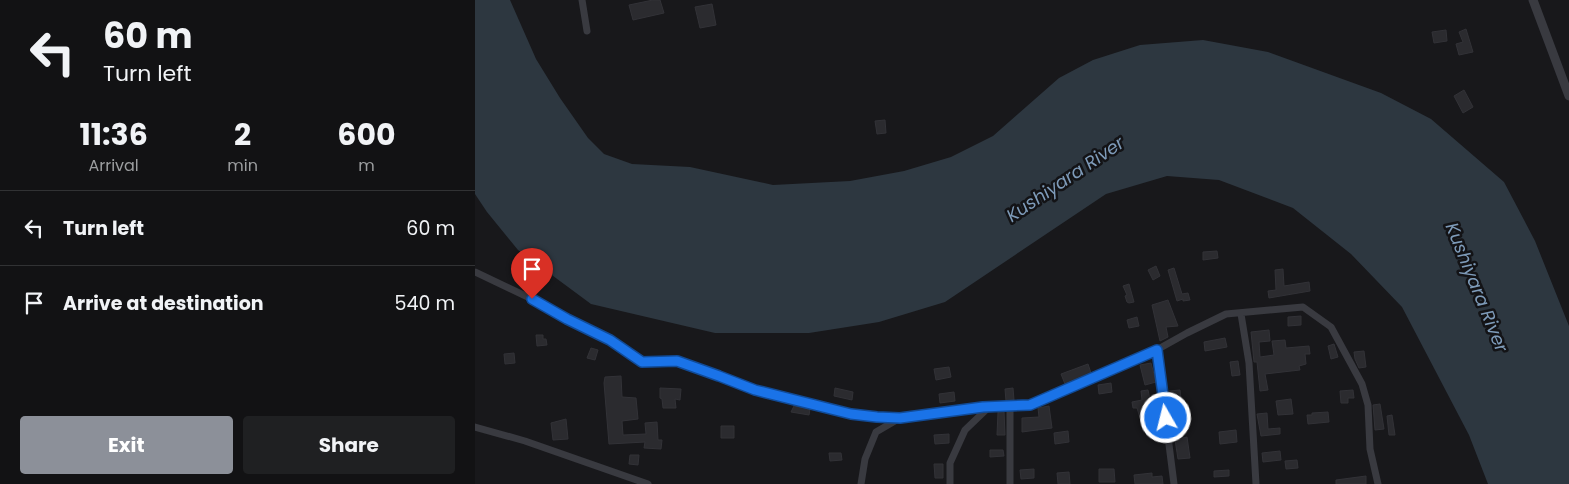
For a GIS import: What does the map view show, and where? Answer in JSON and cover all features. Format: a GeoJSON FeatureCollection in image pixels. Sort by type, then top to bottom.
{"type":"FeatureCollection","features":[{"type":"Feature","properties":{"kind":"street"},"geometry":{"type":"LineString","coordinates":[[582,0],[587,31]]}},
{"type":"Feature","properties":{"kind":"street"},"geometry":{"type":"LineString","coordinates":[[1533,0],[1569,96]]}},
{"type":"Feature","properties":{"kind":"street"},"geometry":{"type":"LineString","coordinates":[[475,272],[532,299],[610,340],[642,362],[677,361],[755,390],[790,399],[851,414],[900,418],[989,407],[1030,405],[1157,350],[1226,314],[1303,308],[1331,327],[1361,384],[1368,405],[1371,449],[1378,484]]}},
{"type":"Feature","properties":{"kind":"street"},"geometry":{"type":"LineString","coordinates":[[1241,314],[1249,363],[1257,484]]}},
{"type":"Feature","properties":{"kind":"street"},"geometry":{"type":"LineString","coordinates":[[1157,350],[1174,484]]}},
{"type":"Feature","properties":{"kind":"street"},"geometry":{"type":"LineString","coordinates":[[1010,406],[1010,484]]}},
{"type":"Feature","properties":{"kind":"street"},"geometry":{"type":"LineString","coordinates":[[949,484],[950,463],[965,430],[989,407]]}},
{"type":"Feature","properties":{"kind":"street"},"geometry":{"type":"LineString","coordinates":[[861,484],[865,459],[876,432],[900,418]]}},
{"type":"Feature","properties":{"kind":"street"},"geometry":{"type":"LineString","coordinates":[[475,427],[525,441],[648,484]]}},
{"type":"Feature","properties":{"kind":"water","name":"Kushiyara River"},"geometry":{"type":"Polygon","coordinates":[[[475,0],[510,0],[536,59],[588,138],[604,154],[632,164],[690,167],[773,185],[850,181],[904,171],[951,157],[993,136],[1059,78],[1093,60],[1140,45],[1203,40],[1268,52],[1381,93],[1431,119],[1504,182],[1535,241],[1569,326],[1569,484],[1488,484],[1469,435],[1402,307],[1351,254],[1293,208],[1219,180],[1167,176],[1106,194],[945,302],[879,322],[809,333],[715,333],[591,304],[518,250],[475,194],[475,0]]]}},
{"type":"Feature","properties":{"kind":"building"},"geometry":{"type":"Polygon","coordinates":[[[660,0],[664,13],[633,20],[629,5],[660,0]]]}},
{"type":"Feature","properties":{"kind":"building"},"geometry":{"type":"Polygon","coordinates":[[[712,4],[716,25],[700,28],[695,7],[712,4]]]}},
{"type":"Feature","properties":{"kind":"building"},"geometry":{"type":"Polygon","coordinates":[[[1466,29],[1473,52],[1459,55],[1456,44],[1463,42],[1459,32],[1466,29]]]}},
{"type":"Feature","properties":{"kind":"building"},"geometry":{"type":"Polygon","coordinates":[[[1446,30],[1447,41],[1434,43],[1432,32],[1446,30]]]}},
{"type":"Feature","properties":{"kind":"building"},"geometry":{"type":"Polygon","coordinates":[[[1464,90],[1473,107],[1463,113],[1454,96],[1464,90]]]}},
{"type":"Feature","properties":{"kind":"building"},"geometry":{"type":"Polygon","coordinates":[[[885,120],[886,133],[877,134],[875,121],[885,120]]]}},
{"type":"Feature","properties":{"kind":"building"},"geometry":{"type":"Polygon","coordinates":[[[1217,251],[1218,258],[1203,260],[1203,252],[1217,251]]]}},
{"type":"Feature","properties":{"kind":"building"},"geometry":{"type":"Polygon","coordinates":[[[1156,266],[1160,276],[1153,280],[1148,270],[1156,266]]]}},
{"type":"Feature","properties":{"kind":"building"},"geometry":{"type":"Polygon","coordinates":[[[1174,268],[1182,294],[1188,293],[1190,300],[1183,301],[1183,299],[1177,301],[1168,270],[1174,268]]]}},
{"type":"Feature","properties":{"kind":"building"},"geometry":{"type":"Polygon","coordinates":[[[1283,269],[1284,286],[1309,282],[1310,291],[1269,298],[1268,291],[1276,290],[1275,270],[1283,269]]]}},
{"type":"Feature","properties":{"kind":"building"},"geometry":{"type":"Polygon","coordinates":[[[1129,284],[1134,302],[1129,303],[1127,302],[1125,296],[1127,295],[1123,286],[1129,284]]]}},
{"type":"Feature","properties":{"kind":"building"},"geometry":{"type":"Polygon","coordinates":[[[1168,300],[1178,326],[1166,327],[1168,337],[1160,341],[1152,305],[1168,300]]]}},
{"type":"Feature","properties":{"kind":"building"},"geometry":{"type":"Polygon","coordinates":[[[1301,316],[1301,325],[1288,326],[1288,317],[1301,316]]]}},
{"type":"Feature","properties":{"kind":"building"},"geometry":{"type":"Polygon","coordinates":[[[1137,317],[1139,326],[1129,328],[1127,320],[1137,317]]]}},
{"type":"Feature","properties":{"kind":"building"},"geometry":{"type":"Polygon","coordinates":[[[1269,330],[1270,341],[1259,342],[1260,357],[1274,355],[1272,341],[1285,340],[1286,348],[1309,346],[1310,354],[1305,354],[1306,364],[1299,366],[1300,370],[1265,374],[1268,390],[1260,391],[1257,362],[1254,362],[1251,332],[1269,330]]]}},
{"type":"Feature","properties":{"kind":"building"},"geometry":{"type":"Polygon","coordinates":[[[536,335],[543,335],[547,345],[537,346],[536,335]]]}},
{"type":"Feature","properties":{"kind":"building"},"geometry":{"type":"Polygon","coordinates":[[[1225,338],[1227,347],[1205,351],[1204,342],[1225,338]]]}},
{"type":"Feature","properties":{"kind":"building"},"geometry":{"type":"Polygon","coordinates":[[[1334,344],[1338,357],[1331,359],[1328,346],[1334,344]]]}},
{"type":"Feature","properties":{"kind":"building"},"geometry":{"type":"Polygon","coordinates":[[[591,348],[598,350],[595,360],[587,358],[591,348]]]}},
{"type":"Feature","properties":{"kind":"building"},"geometry":{"type":"Polygon","coordinates":[[[1364,351],[1366,367],[1359,368],[1354,352],[1364,351]]]}},
{"type":"Feature","properties":{"kind":"building"},"geometry":{"type":"Polygon","coordinates":[[[514,353],[515,363],[505,364],[504,354],[514,353]]]}},
{"type":"Feature","properties":{"kind":"building"},"geometry":{"type":"Polygon","coordinates":[[[1238,361],[1240,375],[1232,376],[1230,362],[1238,361]]]}},
{"type":"Feature","properties":{"kind":"building"},"geometry":{"type":"Polygon","coordinates":[[[1151,363],[1156,382],[1145,385],[1140,365],[1151,363]]]}},
{"type":"Feature","properties":{"kind":"building"},"geometry":{"type":"Polygon","coordinates":[[[1088,364],[1091,373],[1065,384],[1061,374],[1088,364]]]}},
{"type":"Feature","properties":{"kind":"building"},"geometry":{"type":"Polygon","coordinates":[[[949,367],[951,377],[936,380],[934,369],[949,367]]]}},
{"type":"Feature","properties":{"kind":"building"},"geometry":{"type":"Polygon","coordinates":[[[621,376],[622,397],[636,398],[638,419],[622,421],[623,435],[646,434],[645,423],[657,422],[658,440],[662,440],[661,449],[644,448],[645,442],[609,444],[605,377],[621,376]]]}},
{"type":"Feature","properties":{"kind":"building"},"geometry":{"type":"Polygon","coordinates":[[[1111,383],[1112,392],[1099,394],[1098,385],[1111,383]]]}},
{"type":"Feature","properties":{"kind":"building"},"geometry":{"type":"Polygon","coordinates":[[[660,388],[681,389],[680,400],[675,399],[676,408],[663,408],[660,388]]]}},
{"type":"Feature","properties":{"kind":"building"},"geometry":{"type":"Polygon","coordinates":[[[835,388],[853,392],[852,400],[834,396],[835,388]]]}},
{"type":"Feature","properties":{"kind":"building"},"geometry":{"type":"Polygon","coordinates":[[[1013,388],[1014,400],[1006,401],[1005,389],[1013,388]]]}},
{"type":"Feature","properties":{"kind":"building"},"geometry":{"type":"Polygon","coordinates":[[[1148,390],[1150,399],[1158,398],[1162,431],[1152,432],[1151,426],[1143,428],[1137,408],[1133,408],[1132,402],[1142,400],[1141,391],[1148,390]]]}},
{"type":"Feature","properties":{"kind":"building"},"geometry":{"type":"Polygon","coordinates":[[[1180,390],[1181,399],[1170,401],[1169,391],[1180,390]]]}},
{"type":"Feature","properties":{"kind":"building"},"geometry":{"type":"Polygon","coordinates":[[[1353,390],[1354,398],[1348,398],[1348,403],[1341,403],[1340,391],[1353,390]]]}},
{"type":"Feature","properties":{"kind":"building"},"geometry":{"type":"Polygon","coordinates":[[[954,392],[955,401],[940,403],[939,394],[954,392]]]}},
{"type":"Feature","properties":{"kind":"building"},"geometry":{"type":"Polygon","coordinates":[[[1291,399],[1293,414],[1278,415],[1276,401],[1291,399]]]}},
{"type":"Feature","properties":{"kind":"building"},"geometry":{"type":"Polygon","coordinates":[[[1380,404],[1384,429],[1375,430],[1373,405],[1380,404]]]}},
{"type":"Feature","properties":{"kind":"building"},"geometry":{"type":"Polygon","coordinates":[[[794,406],[810,409],[809,415],[791,412],[794,406]]]}},
{"type":"Feature","properties":{"kind":"building"},"geometry":{"type":"Polygon","coordinates":[[[1049,406],[1052,428],[1022,432],[1022,418],[1039,417],[1038,408],[1049,406]]]}},
{"type":"Feature","properties":{"kind":"building"},"geometry":{"type":"Polygon","coordinates":[[[1004,411],[1005,435],[997,435],[998,412],[1004,411]]]}},
{"type":"Feature","properties":{"kind":"building"},"geometry":{"type":"Polygon","coordinates":[[[1328,412],[1329,422],[1308,424],[1307,415],[1328,412]]]}},
{"type":"Feature","properties":{"kind":"building"},"geometry":{"type":"Polygon","coordinates":[[[1180,413],[1183,438],[1187,437],[1190,458],[1178,459],[1171,414],[1180,413]]]}},
{"type":"Feature","properties":{"kind":"building"},"geometry":{"type":"Polygon","coordinates":[[[1267,413],[1268,429],[1280,428],[1280,434],[1261,436],[1257,414],[1267,413]]]}},
{"type":"Feature","properties":{"kind":"building"},"geometry":{"type":"Polygon","coordinates":[[[1392,415],[1395,435],[1389,435],[1387,416],[1392,415]]]}},
{"type":"Feature","properties":{"kind":"building"},"geometry":{"type":"Polygon","coordinates":[[[566,419],[568,439],[553,440],[551,423],[566,419]]]}},
{"type":"Feature","properties":{"kind":"building"},"geometry":{"type":"Polygon","coordinates":[[[721,426],[734,426],[734,438],[721,438],[721,426]]]}},
{"type":"Feature","properties":{"kind":"building"},"geometry":{"type":"Polygon","coordinates":[[[1236,430],[1237,442],[1220,444],[1219,432],[1236,430]]]}},
{"type":"Feature","properties":{"kind":"building"},"geometry":{"type":"Polygon","coordinates":[[[1068,431],[1069,442],[1055,444],[1054,433],[1068,431]]]}},
{"type":"Feature","properties":{"kind":"building"},"geometry":{"type":"Polygon","coordinates":[[[949,434],[949,443],[935,444],[934,435],[949,434]]]}},
{"type":"Feature","properties":{"kind":"building"},"geometry":{"type":"Polygon","coordinates":[[[990,450],[1003,450],[1004,456],[990,457],[990,450]]]}},
{"type":"Feature","properties":{"kind":"building"},"geometry":{"type":"Polygon","coordinates":[[[1280,451],[1281,460],[1263,462],[1262,453],[1280,451]]]}},
{"type":"Feature","properties":{"kind":"building"},"geometry":{"type":"Polygon","coordinates":[[[829,453],[841,453],[842,460],[830,461],[829,453]]]}},
{"type":"Feature","properties":{"kind":"building"},"geometry":{"type":"Polygon","coordinates":[[[630,455],[639,455],[638,465],[629,464],[630,455]]]}},
{"type":"Feature","properties":{"kind":"building"},"geometry":{"type":"Polygon","coordinates":[[[1297,460],[1298,468],[1286,469],[1285,461],[1297,460]]]}},
{"type":"Feature","properties":{"kind":"building"},"geometry":{"type":"Polygon","coordinates":[[[934,464],[943,464],[943,478],[935,478],[934,464]]]}},
{"type":"Feature","properties":{"kind":"building"},"geometry":{"type":"Polygon","coordinates":[[[1034,469],[1034,478],[1021,479],[1020,470],[1034,469]]]}},
{"type":"Feature","properties":{"kind":"building"},"geometry":{"type":"Polygon","coordinates":[[[1099,469],[1114,469],[1115,482],[1099,482],[1099,469]]]}},
{"type":"Feature","properties":{"kind":"building"},"geometry":{"type":"Polygon","coordinates":[[[1229,470],[1229,476],[1214,477],[1214,471],[1229,470]]]}},
{"type":"Feature","properties":{"kind":"building"},"geometry":{"type":"Polygon","coordinates":[[[1069,472],[1070,484],[1058,484],[1057,473],[1069,472]]]}},
{"type":"Feature","properties":{"kind":"building"},"geometry":{"type":"Polygon","coordinates":[[[1152,473],[1152,477],[1162,476],[1163,484],[1135,484],[1134,475],[1152,473]]]}},
{"type":"Feature","properties":{"kind":"building"},"geometry":{"type":"Polygon","coordinates":[[[1366,476],[1366,484],[1336,484],[1336,480],[1366,476]]]}},
{"type":"Feature","properties":{"kind":"route"},"geometry":{"type":"LineString","coordinates":[[532,299],[610,340],[642,362],[677,361],[755,390],[851,414],[877,417],[900,418],[983,407],[1030,405],[1157,350],[1166,418]]}}]}
